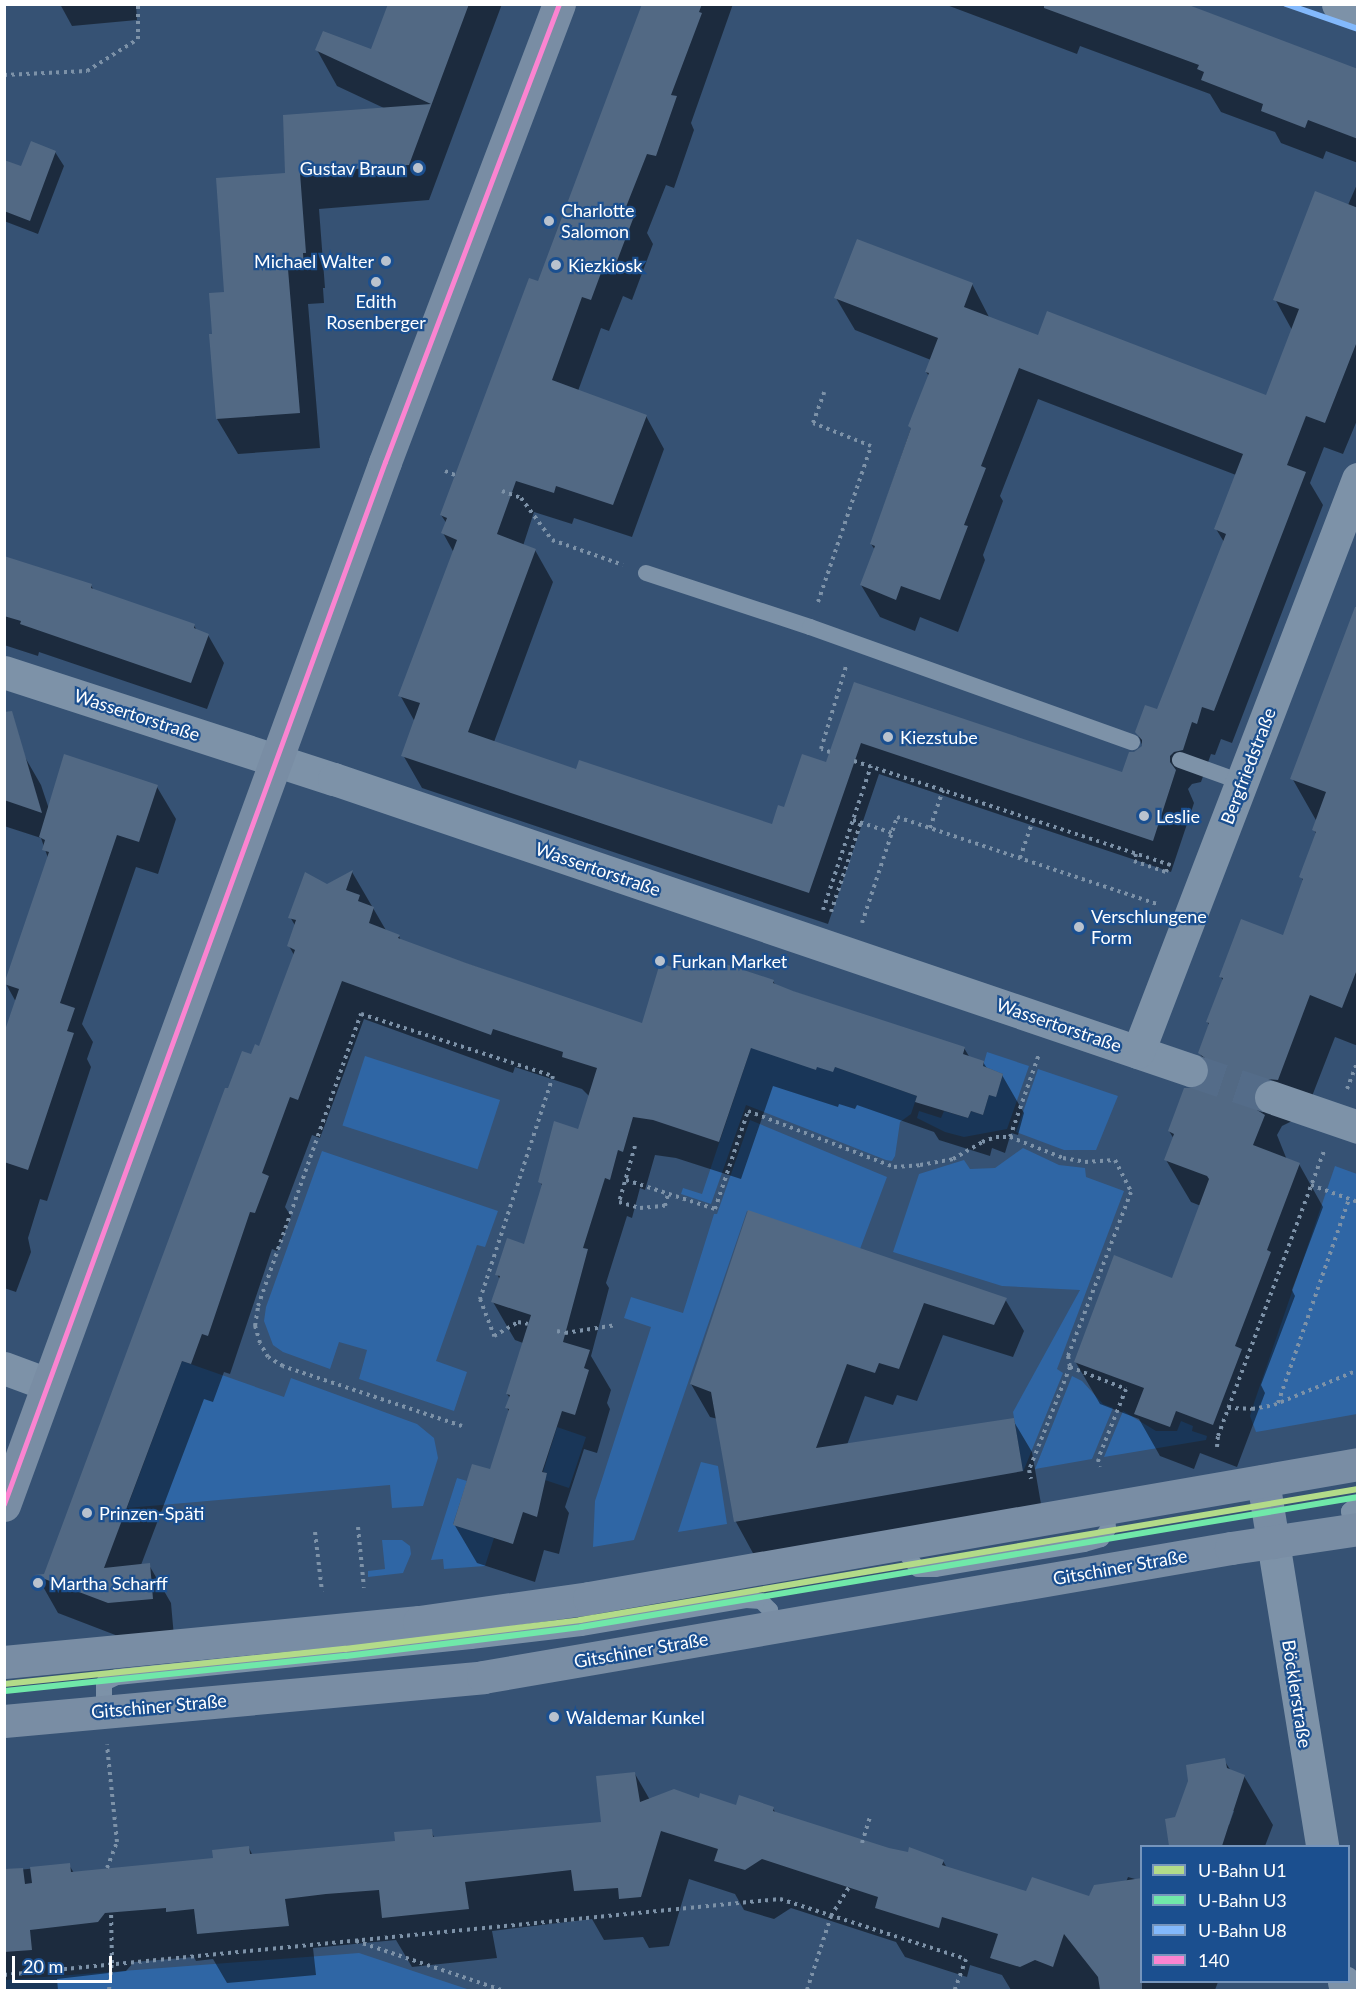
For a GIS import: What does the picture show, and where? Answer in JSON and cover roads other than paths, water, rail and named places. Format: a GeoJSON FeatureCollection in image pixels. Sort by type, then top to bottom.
{"type":"FeatureCollection","features":[{"type":"Feature","properties":{"kind":"main road"},"geometry":{"type":"LineString","coordinates":[[4,1505],[385,462],[559,4]]}},
{"type":"Feature","properties":{"kind":"main road"},"geometry":{"type":"LineString","coordinates":[[4,1662],[419,1622],[589,1598],[1107,1510],[1358,1464]]}},
{"type":"Feature","properties":{"kind":"main road"},"geometry":{"type":"LineString","coordinates":[[1263,1481],[1273,1542]]}},
{"type":"Feature","properties":{"kind":"main road","name":"Gitschiner Straße"},"geometry":{"type":"LineString","coordinates":[[4,1721],[483,1677],[1273,1542],[1356,1520]]}},
{"type":"Feature","properties":{"kind":"street"},"geometry":{"type":"LineString","coordinates":[[1338,4],[1358,12]]}},
{"type":"Feature","properties":{"kind":"street","name":"Bergfriedstraße"},"geometry":{"type":"LineString","coordinates":[[1138,1052],[1358,479]]}},
{"type":"Feature","properties":{"kind":"street","name":"Wassertorstraße"},"geometry":{"type":"LineString","coordinates":[[4,672],[277,760],[1191,1070]]}},
{"type":"Feature","properties":{"kind":"street"},"geometry":{"type":"LineString","coordinates":[[1271,1097],[1347,1123]]}},
{"type":"Feature","properties":{"kind":"street"},"geometry":{"type":"LineString","coordinates":[[4,1368],[47,1384]]}},
{"type":"Feature","properties":{"kind":"street","name":"Böcklerstraße"},"geometry":{"type":"LineString","coordinates":[[1273,1542],[1322,1845]]}},
{"type":"Feature","properties":{"kind":"lane"},"geometry":{"type":"LineString","coordinates":[[646,573],[810,627],[1132,742]]}},
{"type":"Feature","properties":{"kind":"lane"},"geometry":{"type":"LineString","coordinates":[[1179,760],[1241,782]]}},
{"type":"Feature","properties":{"kind":"tunnel"},"geometry":{"type":"LineString","coordinates":[[1191,1070],[1271,1097]]}},
{"type":"Feature","properties":{"kind":"metro line","name":"U8"},"geometry":{"type":"LineString","coordinates":[[1286,4],[1358,29]]}},
{"type":"Feature","properties":{"kind":"metro line","name":"U1"},"geometry":{"type":"LineString","coordinates":[[4,1684],[345,1649],[580,1620],[1358,1489]]}},
{"type":"Feature","properties":{"kind":"metro line","name":"U3"},"geometry":{"type":"LineString","coordinates":[[5,1691],[346,1656],[581,1627],[1358,1497]]}},
{"type":"Feature","properties":{"kind":"place","name":"Gustav Braun"},"geometry":{"type":"Point","coordinates":[418,168]}},
{"type":"Feature","properties":{"kind":"place","name":"Charlotte Salomon"},"geometry":{"type":"Point","coordinates":[549,221]}},
{"type":"Feature","properties":{"kind":"place","name":"Michael Walter"},"geometry":{"type":"Point","coordinates":[386,261]}},
{"type":"Feature","properties":{"kind":"place","name":"Kiezkiosk"},"geometry":{"type":"Point","coordinates":[556,265]}},
{"type":"Feature","properties":{"kind":"place","name":"Edith Rosenberger"},"geometry":{"type":"Point","coordinates":[376,282]}},
{"type":"Feature","properties":{"kind":"place","name":"Kiezstube"},"geometry":{"type":"Point","coordinates":[888,737]}},
{"type":"Feature","properties":{"kind":"place","name":"Leslie"},"geometry":{"type":"Point","coordinates":[1144,816]}},
{"type":"Feature","properties":{"kind":"place","name":"Verschlungene Form"},"geometry":{"type":"Point","coordinates":[1079,927]}},
{"type":"Feature","properties":{"kind":"place","name":"Furkan Market"},"geometry":{"type":"Point","coordinates":[660,961]}},
{"type":"Feature","properties":{"kind":"place","name":"Prinzen-Späti"},"geometry":{"type":"Point","coordinates":[87,1513]}},
{"type":"Feature","properties":{"kind":"place","name":"Martha Scharff"},"geometry":{"type":"Point","coordinates":[38,1583]}},
{"type":"Feature","properties":{"kind":"place","name":"Waldemar Kunkel"},"geometry":{"type":"Point","coordinates":[554,1717]}}]}
